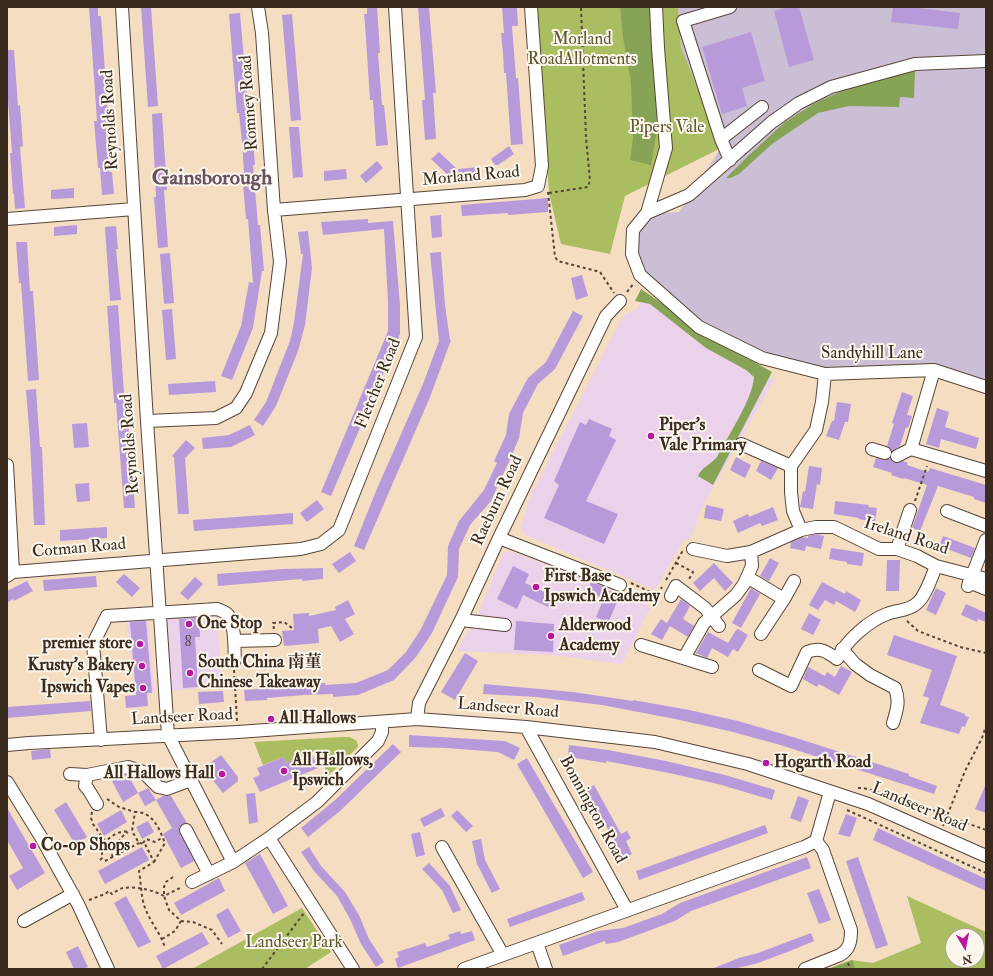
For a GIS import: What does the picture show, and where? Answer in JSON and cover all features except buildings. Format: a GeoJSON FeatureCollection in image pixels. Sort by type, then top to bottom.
{"type":"FeatureCollection","features":[{"type":"Feature","properties":{"kind":"street","name":"Reynolds Road"},"geometry":{"type":"LineString","coordinates":[[122,7],[168,735],[233,862]]}},
{"type":"Feature","properties":{"kind":"street","name":"Romney Road"},"geometry":{"type":"LineString","coordinates":[[147,421],[216,418],[236,408],[246,393],[271,334],[280,262],[274,210],[264,63],[258,7]]}},
{"type":"Feature","properties":{"kind":"street","name":"Fletcher Road"},"geometry":{"type":"LineString","coordinates":[[156,560],[301,549],[321,544],[339,530],[416,337],[395,7]]}},
{"type":"Feature","properties":{"kind":"street","name":"Morland Road"},"geometry":{"type":"LineString","coordinates":[[274,210],[525,190],[538,186],[542,166],[531,7]]}},
{"type":"Feature","properties":{"kind":"street"},"geometry":{"type":"LineString","coordinates":[[640,275],[632,254],[633,230],[647,213],[666,148],[656,7]]}},
{"type":"Feature","properties":{"kind":"street"},"geometry":{"type":"LineString","coordinates":[[730,7],[683,21],[721,139],[730,160]]}},
{"type":"Feature","properties":{"kind":"street"},"geometry":{"type":"LineString","coordinates":[[647,213],[689,195],[772,122],[799,102],[831,87],[914,64],[986,61]]}},
{"type":"Feature","properties":{"kind":"street"},"geometry":{"type":"LineString","coordinates":[[721,139],[762,107]]}},
{"type":"Feature","properties":{"kind":"street"},"geometry":{"type":"LineString","coordinates":[[7,219],[134,209]]}},
{"type":"Feature","properties":{"kind":"street","name":"Sandyhill Lane"},"geometry":{"type":"LineString","coordinates":[[640,275],[699,327],[762,358],[825,374],[934,370],[986,387]]}},
{"type":"Feature","properties":{"kind":"street","name":"Raeburn Road"},"geometry":{"type":"LineString","coordinates":[[417,719],[419,703],[461,620],[606,316],[620,301]]}},
{"type":"Feature","properties":{"kind":"street"},"geometry":{"type":"LineString","coordinates":[[897,456],[910,449],[934,370]]}},
{"type":"Feature","properties":{"kind":"street"},"geometry":{"type":"LineString","coordinates":[[801,530],[792,505],[790,492],[791,466],[816,430],[822,402],[825,374]]}},
{"type":"Feature","properties":{"kind":"street"},"geometry":{"type":"LineString","coordinates":[[741,444],[791,466]]}},
{"type":"Feature","properties":{"kind":"street"},"geometry":{"type":"LineString","coordinates":[[872,449],[885,453]]}},
{"type":"Feature","properties":{"kind":"street"},"geometry":{"type":"LineString","coordinates":[[910,449],[986,471]]}},
{"type":"Feature","properties":{"kind":"street"},"geometry":{"type":"LineString","coordinates":[[7,465],[10,574]]}},
{"type":"Feature","properties":{"kind":"street"},"geometry":{"type":"LineString","coordinates":[[897,549],[910,510]]}},
{"type":"Feature","properties":{"kind":"street"},"geometry":{"type":"LineString","coordinates":[[947,511],[986,526]]}},
{"type":"Feature","properties":{"kind":"street","name":"Ireland Road"},"geometry":{"type":"LineString","coordinates":[[694,550],[727,556],[751,552],[801,530],[816,527],[834,527],[879,549],[897,549],[916,556],[970,581],[986,579]]}},
{"type":"Feature","properties":{"kind":"street"},"geometry":{"type":"LineString","coordinates":[[499,538],[620,585]]}},
{"type":"Feature","properties":{"kind":"street"},"geometry":{"type":"LineString","coordinates":[[986,540],[970,581],[986,589]]}},
{"type":"Feature","properties":{"kind":"street"},"geometry":{"type":"LineString","coordinates":[[684,658],[704,623],[736,595],[744,584],[752,566],[751,552]]}},
{"type":"Feature","properties":{"kind":"street","name":"Cotman Road"},"geometry":{"type":"LineString","coordinates":[[10,574],[156,560]]}},
{"type":"Feature","properties":{"kind":"street"},"geometry":{"type":"LineString","coordinates":[[759,670],[791,686],[807,652],[814,649],[826,650],[840,648],[874,620],[888,613],[903,611],[917,604],[929,585],[936,566]]}},
{"type":"Feature","properties":{"kind":"street"},"geometry":{"type":"LineString","coordinates":[[747,577],[784,598]]}},
{"type":"Feature","properties":{"kind":"street"},"geometry":{"type":"LineString","coordinates":[[761,634],[794,581]]}},
{"type":"Feature","properties":{"kind":"street"},"geometry":{"type":"LineString","coordinates":[[671,596],[676,586],[712,617]]}},
{"type":"Feature","properties":{"kind":"street"},"geometry":{"type":"LineString","coordinates":[[101,740],[93,644],[107,616],[217,609],[227,614],[231,620],[235,660]]}},
{"type":"Feature","properties":{"kind":"street"},"geometry":{"type":"LineString","coordinates":[[461,620],[505,625]]}},
{"type":"Feature","properties":{"kind":"street"},"geometry":{"type":"LineString","coordinates":[[234,641],[275,640]]}},
{"type":"Feature","properties":{"kind":"street"},"geometry":{"type":"LineString","coordinates":[[641,645],[712,667]]}},
{"type":"Feature","properties":{"kind":"street"},"geometry":{"type":"LineString","coordinates":[[840,648],[855,664],[895,688],[898,696],[898,704],[893,723]]}},
{"type":"Feature","properties":{"kind":"street","name":"Landseer Road"},"geometry":{"type":"LineString","coordinates":[[7,746],[29,743],[238,732],[417,719],[526,727],[655,742],[748,764],[829,797],[868,804],[986,856]]}},
{"type":"Feature","properties":{"kind":"street"},"geometry":{"type":"LineString","coordinates":[[192,882],[233,862],[269,838],[317,802],[378,741],[382,732],[382,722]]}},
{"type":"Feature","properties":{"kind":"street","name":"Bonnington Road"},"geometry":{"type":"LineString","coordinates":[[526,727],[627,910]]}},
{"type":"Feature","properties":{"kind":"street"},"geometry":{"type":"LineString","coordinates":[[70,774],[86,780],[128,767],[143,772],[149,780],[158,787],[167,789],[191,780]]}},
{"type":"Feature","properties":{"kind":"street"},"geometry":{"type":"LineString","coordinates":[[86,780],[88,789],[97,804]]}},
{"type":"Feature","properties":{"kind":"street"},"geometry":{"type":"LineString","coordinates":[[7,782],[41,837],[76,899],[108,969]]}},
{"type":"Feature","properties":{"kind":"street"},"geometry":{"type":"LineString","coordinates":[[464,969],[804,847],[816,841],[829,797]]}},
{"type":"Feature","properties":{"kind":"street"},"geometry":{"type":"LineString","coordinates":[[186,830],[209,874]]}},
{"type":"Feature","properties":{"kind":"street"},"geometry":{"type":"LineString","coordinates":[[269,838],[353,969]]}},
{"type":"Feature","properties":{"kind":"street"},"geometry":{"type":"LineString","coordinates":[[805,969],[846,952],[851,942],[851,930],[839,894],[823,850],[816,841]]}},
{"type":"Feature","properties":{"kind":"street"},"geometry":{"type":"LineString","coordinates":[[442,847],[503,955]]}},
{"type":"Feature","properties":{"kind":"street"},"geometry":{"type":"LineString","coordinates":[[24,921],[76,899]]}},
{"type":"Feature","properties":{"kind":"street"},"geometry":{"type":"LineString","coordinates":[[537,943],[546,969]]}},
{"type":"Feature","properties":{"kind":"path"},"geometry":{"type":"LineString","coordinates":[[538,186],[549,192],[588,187],[590,180],[586,138],[580,7]]}},
{"type":"Feature","properties":{"kind":"path"},"geometry":{"type":"LineString","coordinates":[[549,192],[555,257],[558,261],[600,272],[620,301],[640,275]]}},
{"type":"Feature","properties":{"kind":"path"},"geometry":{"type":"LineString","coordinates":[[910,510],[930,455]]}},
{"type":"Feature","properties":{"kind":"path"},"geometry":{"type":"LineString","coordinates":[[665,580],[682,552],[694,550]]}},
{"type":"Feature","properties":{"kind":"path"},"geometry":{"type":"LineString","coordinates":[[620,585],[624,581],[657,595],[662,586]]}},
{"type":"Feature","properties":{"kind":"path"},"geometry":{"type":"LineString","coordinates":[[903,611],[905,619],[918,632],[960,647],[986,653]]}},
{"type":"Feature","properties":{"kind":"path"},"geometry":{"type":"LineString","coordinates":[[275,640],[273,623],[284,622],[292,628]]}},
{"type":"Feature","properties":{"kind":"path"},"geometry":{"type":"LineString","coordinates":[[235,660],[234,670],[238,732]]}},
{"type":"Feature","properties":{"kind":"path"},"geometry":{"type":"LineString","coordinates":[[940,836],[965,771],[982,738],[986,726]]}},
{"type":"Feature","properties":{"kind":"path"},"geometry":{"type":"LineString","coordinates":[[856,788],[863,788],[909,800],[986,830]]}},
{"type":"Feature","properties":{"kind":"path"},"geometry":{"type":"LineString","coordinates":[[829,797],[986,873]]}},
{"type":"Feature","properties":{"kind":"path"},"geometry":{"type":"LineString","coordinates":[[113,857],[91,818],[93,805],[107,799],[119,807],[148,814],[162,835],[165,843],[154,862],[139,871],[144,907],[165,946]]}},
{"type":"Feature","properties":{"kind":"path"},"geometry":{"type":"LineString","coordinates":[[118,854],[117,851],[119,842],[122,836],[130,831],[135,812]]}},
{"type":"Feature","properties":{"kind":"path"},"geometry":{"type":"LineString","coordinates":[[100,860],[102,858],[102,844],[105,841],[115,834],[130,831]]}},
{"type":"Feature","properties":{"kind":"path"},"geometry":{"type":"LineString","coordinates":[[130,831],[139,843],[145,844],[154,862]]}},
{"type":"Feature","properties":{"kind":"path"},"geometry":{"type":"LineString","coordinates":[[90,839],[100,834]]}},
{"type":"Feature","properties":{"kind":"path"},"geometry":{"type":"LineString","coordinates":[[143,844],[146,840],[155,842],[160,839],[162,835]]}},
{"type":"Feature","properties":{"kind":"path"},"geometry":{"type":"LineString","coordinates":[[105,861],[139,843]]}},
{"type":"Feature","properties":{"kind":"path"},"geometry":{"type":"LineString","coordinates":[[173,877],[166,882],[164,896],[169,910],[181,921],[193,922],[212,930],[222,944]]}},
{"type":"Feature","properties":{"kind":"path"},"geometry":{"type":"LineString","coordinates":[[164,896],[192,882]]}},
{"type":"Feature","properties":{"kind":"path"},"geometry":{"type":"LineString","coordinates":[[76,899],[105,894],[109,891],[112,894],[123,888],[142,889],[156,892],[164,896]]}},
{"type":"Feature","properties":{"kind":"path"},"geometry":{"type":"LineString","coordinates":[[262,969],[311,905]]}},
{"type":"Feature","properties":{"kind":"path"},"geometry":{"type":"LineString","coordinates":[[162,939],[175,930],[181,921]]}},
{"type":"Feature","properties":{"kind":"shaded area"},"geometry":{"type":"Polygon","coordinates":[[[678,7],[986,7],[986,382],[934,370],[825,374],[762,358],[699,327],[640,275],[633,230],[647,213],[679,212],[721,148],[681,47],[678,7]]]}},
{"type":"Feature","properties":{"kind":"shaded area","name":"Piper's Vale Primary"},"geometry":{"type":"Polygon","coordinates":[[[644,294],[774,380],[702,507],[691,538],[683,541],[655,590],[525,535],[520,527],[532,493],[623,316],[637,309],[644,294]]]}},
{"type":"Feature","properties":{"kind":"shaded area","name":"Alderwood Academy"},"geometry":{"type":"Polygon","coordinates":[[[510,551],[645,603],[650,608],[622,664],[551,655],[457,651],[478,614],[503,553],[510,551]]]}},
{"type":"Feature","properties":{"kind":"shaded area"},"geometry":{"type":"Polygon","coordinates":[[[147,613],[155,692],[135,694],[126,615],[147,613]]]}},
{"type":"Feature","properties":{"kind":"shaded area"},"geometry":{"type":"Polygon","coordinates":[[[217,614],[222,684],[212,687],[170,691],[168,617],[217,614]]]}},
{"type":"Feature","properties":{"kind":"green space","name":"Morland RoadAllotments"},"geometry":{"type":"Polygon","coordinates":[[[537,7],[678,7],[681,47],[721,148],[625,196],[610,254],[561,244],[549,193],[537,7]]]}},
{"type":"Feature","properties":{"kind":"green space"},"geometry":{"type":"Polygon","coordinates":[[[620,7],[651,7],[657,102],[656,136],[651,165],[630,160],[633,139],[631,83],[623,37],[620,7]]]}},
{"type":"Feature","properties":{"kind":"green space"},"geometry":{"type":"Polygon","coordinates":[[[915,70],[914,98],[900,97],[899,107],[849,106],[818,113],[772,144],[739,174],[726,178],[785,122],[815,103],[862,82],[915,70]]]}},
{"type":"Feature","properties":{"kind":"green space"},"geometry":{"type":"Polygon","coordinates":[[[641,289],[720,343],[772,372],[713,485],[698,476],[699,473],[717,457],[739,418],[753,386],[754,377],[746,370],[706,348],[650,304],[635,301],[641,289]]]}},
{"type":"Feature","properties":{"kind":"green space"},"geometry":{"type":"Polygon","coordinates":[[[350,737],[357,741],[358,747],[328,776],[318,750],[286,763],[283,757],[263,765],[254,742],[350,737]]]}},
{"type":"Feature","properties":{"kind":"green space"},"geometry":{"type":"Polygon","coordinates":[[[907,896],[977,928],[945,928],[945,968],[985,968],[986,932],[986,969],[828,969],[851,960],[873,963],[921,943],[907,896]]]}},
{"type":"Feature","properties":{"kind":"green space","name":"Landseer Park"},"geometry":{"type":"Polygon","coordinates":[[[302,908],[331,952],[305,969],[192,969],[302,908]]]}},
{"type":"Feature","properties":{"kind":"green space"},"geometry":{"type":"Polygon","coordinates":[[[853,960],[855,969],[828,969],[853,960]]]}},
{"type":"Feature","properties":{"kind":"place","name":"Piper's Vale Primary"},"geometry":{"type":"Point","coordinates":[651,436]}},
{"type":"Feature","properties":{"kind":"place","name":"First Base Ipswich Academy"},"geometry":{"type":"Point","coordinates":[536,587]}},
{"type":"Feature","properties":{"kind":"place","name":"One Stop"},"geometry":{"type":"Point","coordinates":[189,624]}},
{"type":"Feature","properties":{"kind":"place","name":"Alderwood Academy"},"geometry":{"type":"Point","coordinates":[551,636]}},
{"type":"Feature","properties":{"kind":"place","name":"premier store"},"geometry":{"type":"Point","coordinates":[140,644]}},
{"type":"Feature","properties":{"kind":"place","name":"Krusty's Bakery"},"geometry":{"type":"Point","coordinates":[142,666]}},
{"type":"Feature","properties":{"kind":"place","name":"South China 南菫 Chinese Takeaway"},"geometry":{"type":"Point","coordinates":[190,673]}},
{"type":"Feature","properties":{"kind":"place","name":"Ipswich Vapes"},"geometry":{"type":"Point","coordinates":[143,688]}},
{"type":"Feature","properties":{"kind":"place","name":"All Hallows"},"geometry":{"type":"Point","coordinates":[271,719]}},
{"type":"Feature","properties":{"kind":"place","name":"Hogarth Road"},"geometry":{"type":"Point","coordinates":[766,763]}},
{"type":"Feature","properties":{"kind":"place","name":"All Hallows, Ipswich"},"geometry":{"type":"Point","coordinates":[284,771]}},
{"type":"Feature","properties":{"kind":"place","name":"All Hallows Hall"},"geometry":{"type":"Point","coordinates":[222,774]}},
{"type":"Feature","properties":{"kind":"place","name":"Co-op Shops"},"geometry":{"type":"Point","coordinates":[33,846]}},
{"type":"Feature","properties":{"kind":"district","name":"Gainsborough"},"geometry":{"type":"Point","coordinates":[212,179]}},
{"type":"Feature","properties":{"kind":"park label","name":"Pipers Vale"},"geometry":{"type":"Point","coordinates":[667,128]}}]}
